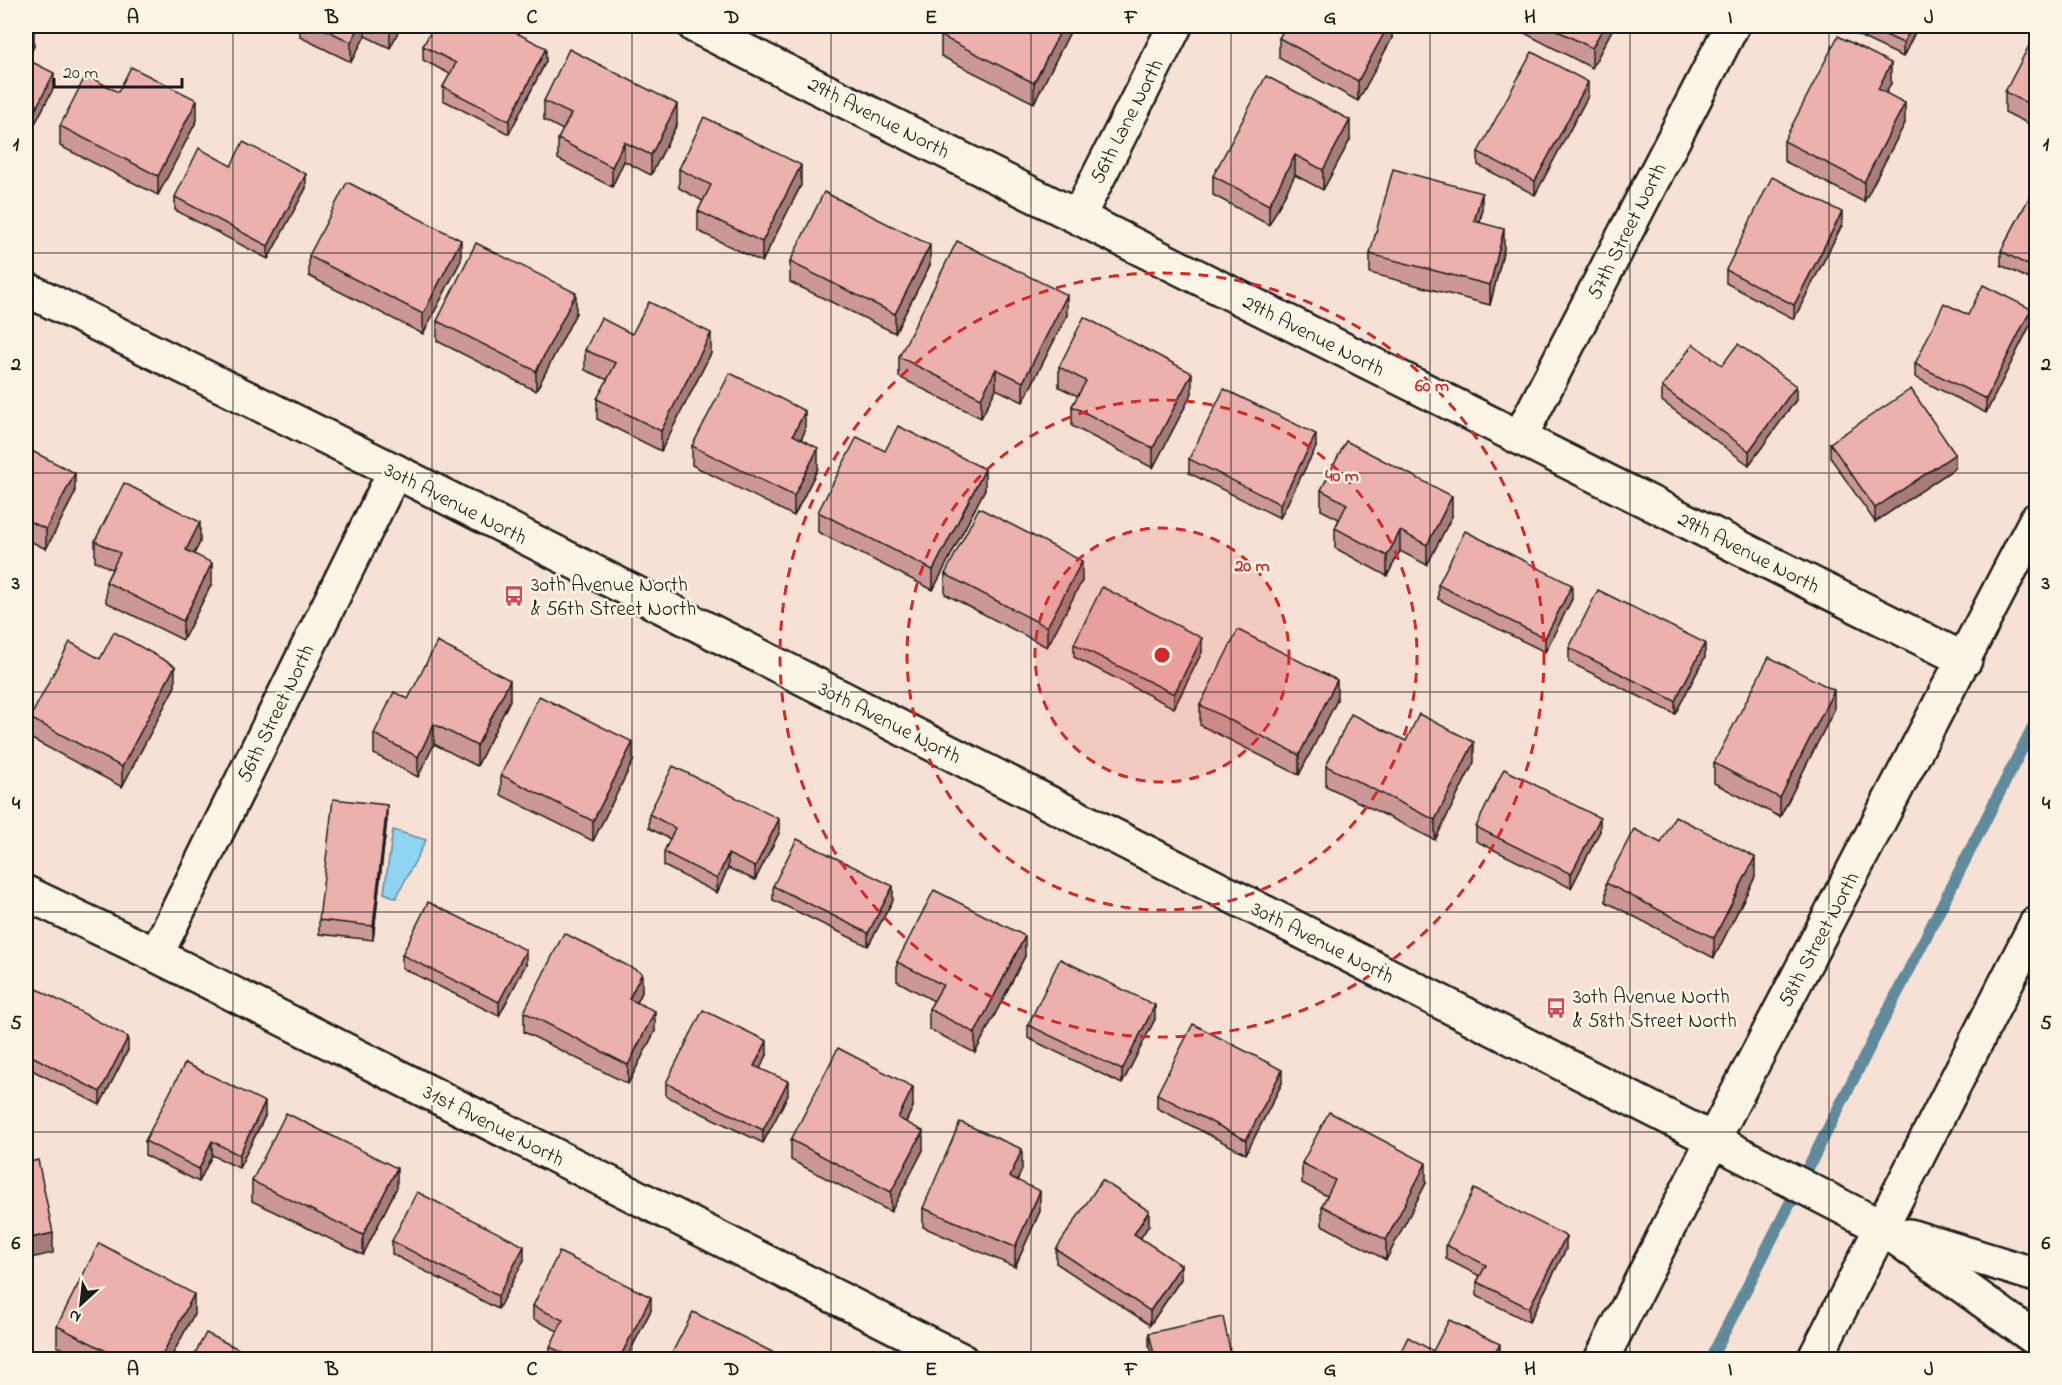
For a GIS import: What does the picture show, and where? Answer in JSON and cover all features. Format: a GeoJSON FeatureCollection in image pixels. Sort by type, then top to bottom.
{"type":"FeatureCollection","features":[{"type":"Feature","properties":{"kind":"street","name":"29th Avenue North"},"geometry":{"type":"LineString","coordinates":[[695,26],[1965,660]]}},
{"type":"Feature","properties":{"kind":"street","name":"56th Lane North"},"geometry":{"type":"LineString","coordinates":[[1078,217],[1175,26]]}},
{"type":"Feature","properties":{"kind":"street","name":"57th Street North"},"geometry":{"type":"LineString","coordinates":[[1520,437],[1732,26]]}},
{"type":"Feature","properties":{"kind":"street","name":"30th Avenue North"},"geometry":{"type":"LineString","coordinates":[[26,289],[395,471],[1881,1227]]}},
{"type":"Feature","properties":{"kind":"street","name":"56th Street North"},"geometry":{"type":"LineString","coordinates":[[156,955],[395,471]]}},
{"type":"Feature","properties":{"kind":"street","name":"58th Street North"},"geometry":{"type":"LineString","coordinates":[[1601,1359],[2037,520]]}},
{"type":"Feature","properties":{"kind":"street","name":"31st Avenue North"},"geometry":{"type":"LineString","coordinates":[[26,893],[156,955],[961,1359]]}},
{"type":"Feature","properties":{"kind":"street"},"geometry":{"type":"LineString","coordinates":[[1814,1359],[2037,924]]}},
{"type":"Feature","properties":{"kind":"street"},"geometry":{"type":"LineString","coordinates":[[1881,1227],[2037,1275]]}},
{"type":"Feature","properties":{"kind":"street"},"geometry":{"type":"LineString","coordinates":[[1881,1227],[2037,1339]]}},
{"type":"Feature","properties":{"kind":"water"},"geometry":{"type":"Polygon","coordinates":[[[393,830],[426,840],[396,898],[384,893],[393,830]]]}},
{"type":"Feature","properties":{"kind":"building"},"geometry":{"type":"Polygon","coordinates":[[[318,26],[360,26],[351,42],[318,26]]]}},
{"type":"Feature","properties":{"kind":"building"},"geometry":{"type":"Polygon","coordinates":[[[434,26],[503,26],[546,48],[509,121],[443,87],[456,63],[423,46],[434,26]]]}},
{"type":"Feature","properties":{"kind":"building"},"geometry":{"type":"Polygon","coordinates":[[[946,26],[1063,26],[1034,83],[941,36],[946,26]]]}},
{"type":"Feature","properties":{"kind":"building"},"geometry":{"type":"Polygon","coordinates":[[[1286,26],[1388,26],[1358,81],[1279,38],[1286,26]]]}},
{"type":"Feature","properties":{"kind":"building"},"geometry":{"type":"Polygon","coordinates":[[[1548,26],[1604,26],[1592,48],[1548,26]]]}},
{"type":"Feature","properties":{"kind":"building"},"geometry":{"type":"Polygon","coordinates":[[[1866,26],[1912,26],[1903,43],[1866,26]]]}},
{"type":"Feature","properties":{"kind":"building"},"geometry":{"type":"Polygon","coordinates":[[[26,28],[34,32],[26,49],[26,28]]]}},
{"type":"Feature","properties":{"kind":"building"},"geometry":{"type":"Polygon","coordinates":[[[1838,36],[1891,63],[1878,89],[1905,103],[1864,182],[1784,141],[1838,36]]]}},
{"type":"Feature","properties":{"kind":"building"},"geometry":{"type":"Polygon","coordinates":[[[2034,36],[2037,38],[2037,108],[2005,92],[2034,36]]]}},
{"type":"Feature","properties":{"kind":"building"},"geometry":{"type":"Polygon","coordinates":[[[569,49],[677,104],[651,155],[624,142],[612,167],[558,139],[571,114],[544,101],[569,49]]]}},
{"type":"Feature","properties":{"kind":"building"},"geometry":{"type":"Polygon","coordinates":[[[1532,52],[1588,82],[1535,181],[1478,152],[1532,52]]]}},
{"type":"Feature","properties":{"kind":"building"},"geometry":{"type":"Polygon","coordinates":[[[26,59],[54,73],[29,122],[26,120],[26,59]]]}},
{"type":"Feature","properties":{"kind":"building"},"geometry":{"type":"Polygon","coordinates":[[[131,67],[197,100],[158,176],[60,126],[86,75],[118,92],[131,67]]]}},
{"type":"Feature","properties":{"kind":"building"},"geometry":{"type":"Polygon","coordinates":[[[1266,76],[1350,120],[1323,170],[1295,155],[1269,205],[1213,176],[1266,76]]]}},
{"type":"Feature","properties":{"kind":"building"},"geometry":{"type":"Polygon","coordinates":[[[704,117],[801,165],[762,242],[698,211],[711,185],[679,169],[704,117]]]}},
{"type":"Feature","properties":{"kind":"building"},"geometry":{"type":"Polygon","coordinates":[[[243,142],[306,174],[268,246],[175,197],[199,148],[231,166],[243,142]]]}},
{"type":"Feature","properties":{"kind":"building"},"geometry":{"type":"Polygon","coordinates":[[[1393,169],[1482,193],[1474,221],[1504,229],[1490,285],[1370,254],[1393,169]]]}},
{"type":"Feature","properties":{"kind":"building"},"geometry":{"type":"Polygon","coordinates":[[[1772,177],[1842,212],[1794,305],[1726,270],[1772,177]]]}},
{"type":"Feature","properties":{"kind":"building"},"geometry":{"type":"Polygon","coordinates":[[[347,182],[461,240],[423,314],[309,256],[347,182]]]}},
{"type":"Feature","properties":{"kind":"building"},"geometry":{"type":"Polygon","coordinates":[[[2037,183],[2037,270],[2001,251],[2037,183]]]}},
{"type":"Feature","properties":{"kind":"building"},"geometry":{"type":"Polygon","coordinates":[[[824,192],[930,245],[895,314],[790,262],[824,192]]]}},
{"type":"Feature","properties":{"kind":"building"},"geometry":{"type":"Polygon","coordinates":[[[957,241],[1067,295],[1023,382],[996,369],[981,398],[899,357],[957,241]]]}},
{"type":"Feature","properties":{"kind":"building"},"geometry":{"type":"Polygon","coordinates":[[[476,243],[576,293],[536,371],[437,321],[476,243]]]}},
{"type":"Feature","properties":{"kind":"building"},"geometry":{"type":"Polygon","coordinates":[[[1983,285],[2031,309],[1986,399],[1915,364],[1944,303],[1968,315],[1983,285]]]}},
{"type":"Feature","properties":{"kind":"building"},"geometry":{"type":"Polygon","coordinates":[[[649,302],[711,333],[661,431],[597,399],[616,363],[585,350],[601,318],[632,334],[649,302]]]}},
{"type":"Feature","properties":{"kind":"building"},"geometry":{"type":"Polygon","coordinates":[[[1084,317],[1192,373],[1153,448],[1072,406],[1086,381],[1059,367],[1084,317]]]}},
{"type":"Feature","properties":{"kind":"building"},"geometry":{"type":"Polygon","coordinates":[[[1693,344],[1722,365],[1738,344],[1796,386],[1749,451],[1662,387],[1693,344]]]}},
{"type":"Feature","properties":{"kind":"building"},"geometry":{"type":"Polygon","coordinates":[[[730,373],[805,411],[793,435],[818,448],[794,496],[692,446],[730,373]]]}},
{"type":"Feature","properties":{"kind":"building"},"geometry":{"type":"Polygon","coordinates":[[[1224,389],[1316,434],[1280,504],[1189,459],[1224,389]]]}},
{"type":"Feature","properties":{"kind":"building"},"geometry":{"type":"Polygon","coordinates":[[[1911,389],[1955,454],[1875,508],[1830,443],[1911,389]]]}},
{"type":"Feature","properties":{"kind":"building"},"geometry":{"type":"Polygon","coordinates":[[[898,426],[985,469],[933,570],[818,512],[857,437],[885,451],[898,426]]]}},
{"type":"Feature","properties":{"kind":"building"},"geometry":{"type":"Polygon","coordinates":[[[1346,441],[1452,496],[1427,545],[1400,531],[1387,556],[1335,528],[1347,504],[1321,490],[1346,441]]]}},
{"type":"Feature","properties":{"kind":"building"},"geometry":{"type":"Polygon","coordinates":[[[26,448],[75,473],[46,529],[26,520],[26,448]]]}},
{"type":"Feature","properties":{"kind":"building"},"geometry":{"type":"Polygon","coordinates":[[[124,483],[200,522],[186,550],[212,563],[183,621],[106,582],[120,553],[95,541],[124,483]]]}},
{"type":"Feature","properties":{"kind":"building"},"geometry":{"type":"Polygon","coordinates":[[[979,508],[1082,561],[1047,627],[945,574],[979,508]]]}},
{"type":"Feature","properties":{"kind":"building"},"geometry":{"type":"Polygon","coordinates":[[[1465,531],[1572,585],[1545,638],[1438,585],[1465,531]]]}},
{"type":"Feature","properties":{"kind":"building"},"geometry":{"type":"Polygon","coordinates":[[[1102,587],[1202,638],[1174,694],[1074,644],[1102,587]]]}},
{"type":"Feature","properties":{"kind":"building"},"geometry":{"type":"Polygon","coordinates":[[[1598,590],[1705,643],[1675,701],[1569,648],[1598,590]]]}},
{"type":"Feature","properties":{"kind":"building"},"geometry":{"type":"Polygon","coordinates":[[[1238,630],[1337,680],[1299,755],[1200,705],[1238,630]]]}},
{"type":"Feature","properties":{"kind":"building"},"geometry":{"type":"Polygon","coordinates":[[[114,632],[175,666],[122,767],[30,718],[70,642],[100,659],[114,632]]]}},
{"type":"Feature","properties":{"kind":"building"},"geometry":{"type":"Polygon","coordinates":[[[437,642],[510,680],[477,746],[434,724],[418,757],[374,734],[394,692],[408,699],[437,642]]]}},
{"type":"Feature","properties":{"kind":"building"},"geometry":{"type":"Polygon","coordinates":[[[1769,657],[1834,690],[1780,798],[1714,763],[1769,657]]]}},
{"type":"Feature","properties":{"kind":"building"},"geometry":{"type":"Polygon","coordinates":[[[539,696],[633,742],[593,821],[501,775],[539,696]]]}},
{"type":"Feature","properties":{"kind":"building"},"geometry":{"type":"Polygon","coordinates":[[[1351,714],[1406,741],[1419,714],[1474,742],[1435,820],[1326,766],[1351,714]]]}},
{"type":"Feature","properties":{"kind":"building"},"geometry":{"type":"Polygon","coordinates":[[[673,766],[779,819],[755,867],[728,854],[717,879],[664,852],[675,828],[649,814],[673,766]]]}},
{"type":"Feature","properties":{"kind":"building"},"geometry":{"type":"Polygon","coordinates":[[[1504,769],[1600,818],[1571,874],[1476,827],[1504,769]]]}},
{"type":"Feature","properties":{"kind":"building"},"geometry":{"type":"Polygon","coordinates":[[[333,799],[387,805],[373,926],[319,920],[333,799]]]}},
{"type":"Feature","properties":{"kind":"building"},"geometry":{"type":"Polygon","coordinates":[[[1675,816],[1755,857],[1714,938],[1606,883],[1634,829],[1661,843],[1675,816]]]}},
{"type":"Feature","properties":{"kind":"building"},"geometry":{"type":"Polygon","coordinates":[[[797,839],[893,886],[868,933],[773,886],[797,839]]]}},
{"type":"Feature","properties":{"kind":"building"},"geometry":{"type":"Polygon","coordinates":[[[934,890],[1025,936],[975,1033],[929,1009],[943,985],[897,962],[934,890]]]}},
{"type":"Feature","properties":{"kind":"building"},"geometry":{"type":"Polygon","coordinates":[[[428,902],[526,950],[499,1002],[402,955],[428,902]]]}},
{"type":"Feature","properties":{"kind":"building"},"geometry":{"type":"Polygon","coordinates":[[[564,933],[642,973],[629,999],[655,1011],[628,1065],[524,1012],[564,933]]]}},
{"type":"Feature","properties":{"kind":"building"},"geometry":{"type":"Polygon","coordinates":[[[1060,959],[1155,1005],[1122,1070],[1028,1025],[1060,959]]]}},
{"type":"Feature","properties":{"kind":"building"},"geometry":{"type":"Polygon","coordinates":[[[26,983],[128,1037],[100,1092],[26,1053],[26,983]]]}},
{"type":"Feature","properties":{"kind":"building"},"geometry":{"type":"Polygon","coordinates":[[[703,1010],[767,1041],[754,1066],[788,1081],[763,1130],[666,1083],[703,1010]]]}},
{"type":"Feature","properties":{"kind":"building"},"geometry":{"type":"Polygon","coordinates":[[[1193,1024],[1282,1070],[1246,1140],[1157,1094],[1193,1024]]]}},
{"type":"Feature","properties":{"kind":"building"},"geometry":{"type":"Polygon","coordinates":[[[838,1048],[913,1087],[898,1118],[923,1131],[891,1192],[791,1140],[838,1048]]]}},
{"type":"Feature","properties":{"kind":"building"},"geometry":{"type":"Polygon","coordinates":[[[185,1063],[265,1102],[239,1155],[212,1141],[199,1169],[145,1141],[185,1063]]]}},
{"type":"Feature","properties":{"kind":"building"},"geometry":{"type":"Polygon","coordinates":[[[1329,1112],[1426,1163],[1386,1240],[1322,1206],[1335,1180],[1302,1163],[1329,1112]]]}},
{"type":"Feature","properties":{"kind":"building"},"geometry":{"type":"Polygon","coordinates":[[[286,1113],[397,1168],[363,1235],[252,1181],[286,1113]]]}},
{"type":"Feature","properties":{"kind":"building"},"geometry":{"type":"Polygon","coordinates":[[[960,1122],[1022,1149],[1010,1177],[1040,1191],[1015,1247],[923,1208],[960,1122]]]}},
{"type":"Feature","properties":{"kind":"building"},"geometry":{"type":"Polygon","coordinates":[[[38,1160],[53,1233],[26,1239],[26,1163],[38,1160]]]}},
{"type":"Feature","properties":{"kind":"building"},"geometry":{"type":"Polygon","coordinates":[[[1102,1180],[1149,1211],[1134,1234],[1181,1265],[1150,1311],[1056,1249],[1102,1180]]]}},
{"type":"Feature","properties":{"kind":"building"},"geometry":{"type":"Polygon","coordinates":[[[1474,1189],[1566,1236],[1529,1308],[1477,1282],[1486,1265],[1446,1245],[1474,1189]]]}},
{"type":"Feature","properties":{"kind":"building"},"geometry":{"type":"Polygon","coordinates":[[[417,1192],[524,1246],[498,1296],[392,1241],[417,1192]]]}},
{"type":"Feature","properties":{"kind":"building"},"geometry":{"type":"Polygon","coordinates":[[[99,1243],[194,1294],[160,1359],[122,1359],[57,1326],[99,1243]]]}},
{"type":"Feature","properties":{"kind":"building"},"geometry":{"type":"Polygon","coordinates":[[[559,1252],[651,1297],[619,1359],[576,1359],[550,1347],[563,1320],[533,1306],[559,1252]]]}},
{"type":"Feature","properties":{"kind":"building"},"geometry":{"type":"Polygon","coordinates":[[[693,1312],[786,1359],[669,1359],[693,1312]]]}},
{"type":"Feature","properties":{"kind":"building"},"geometry":{"type":"Polygon","coordinates":[[[1223,1317],[1232,1359],[1155,1359],[1149,1333],[1223,1317]]]}},
{"type":"Feature","properties":{"kind":"building"},"geometry":{"type":"Polygon","coordinates":[[[1449,1320],[1500,1344],[1492,1359],[1397,1359],[1408,1337],[1433,1351],[1449,1320]]]}},
{"type":"Feature","properties":{"kind":"building"},"geometry":{"type":"Polygon","coordinates":[[[206,1333],[259,1359],[192,1359],[206,1333]]]}},
{"type":"Feature","properties":{"kind":"waterway"},"geometry":{"type":"LineString","coordinates":[[1710,1360],[2036,721]]}},
{"type":"Feature","properties":{"kind":"place","name":"30th Avenue North & 56th Street North"},"geometry":{"type":"Point","coordinates":[514,596]}},
{"type":"Feature","properties":{"kind":"place","name":"30th Avenue North & 58th Street North"},"geometry":{"type":"Point","coordinates":[1556,1008]}}]}
